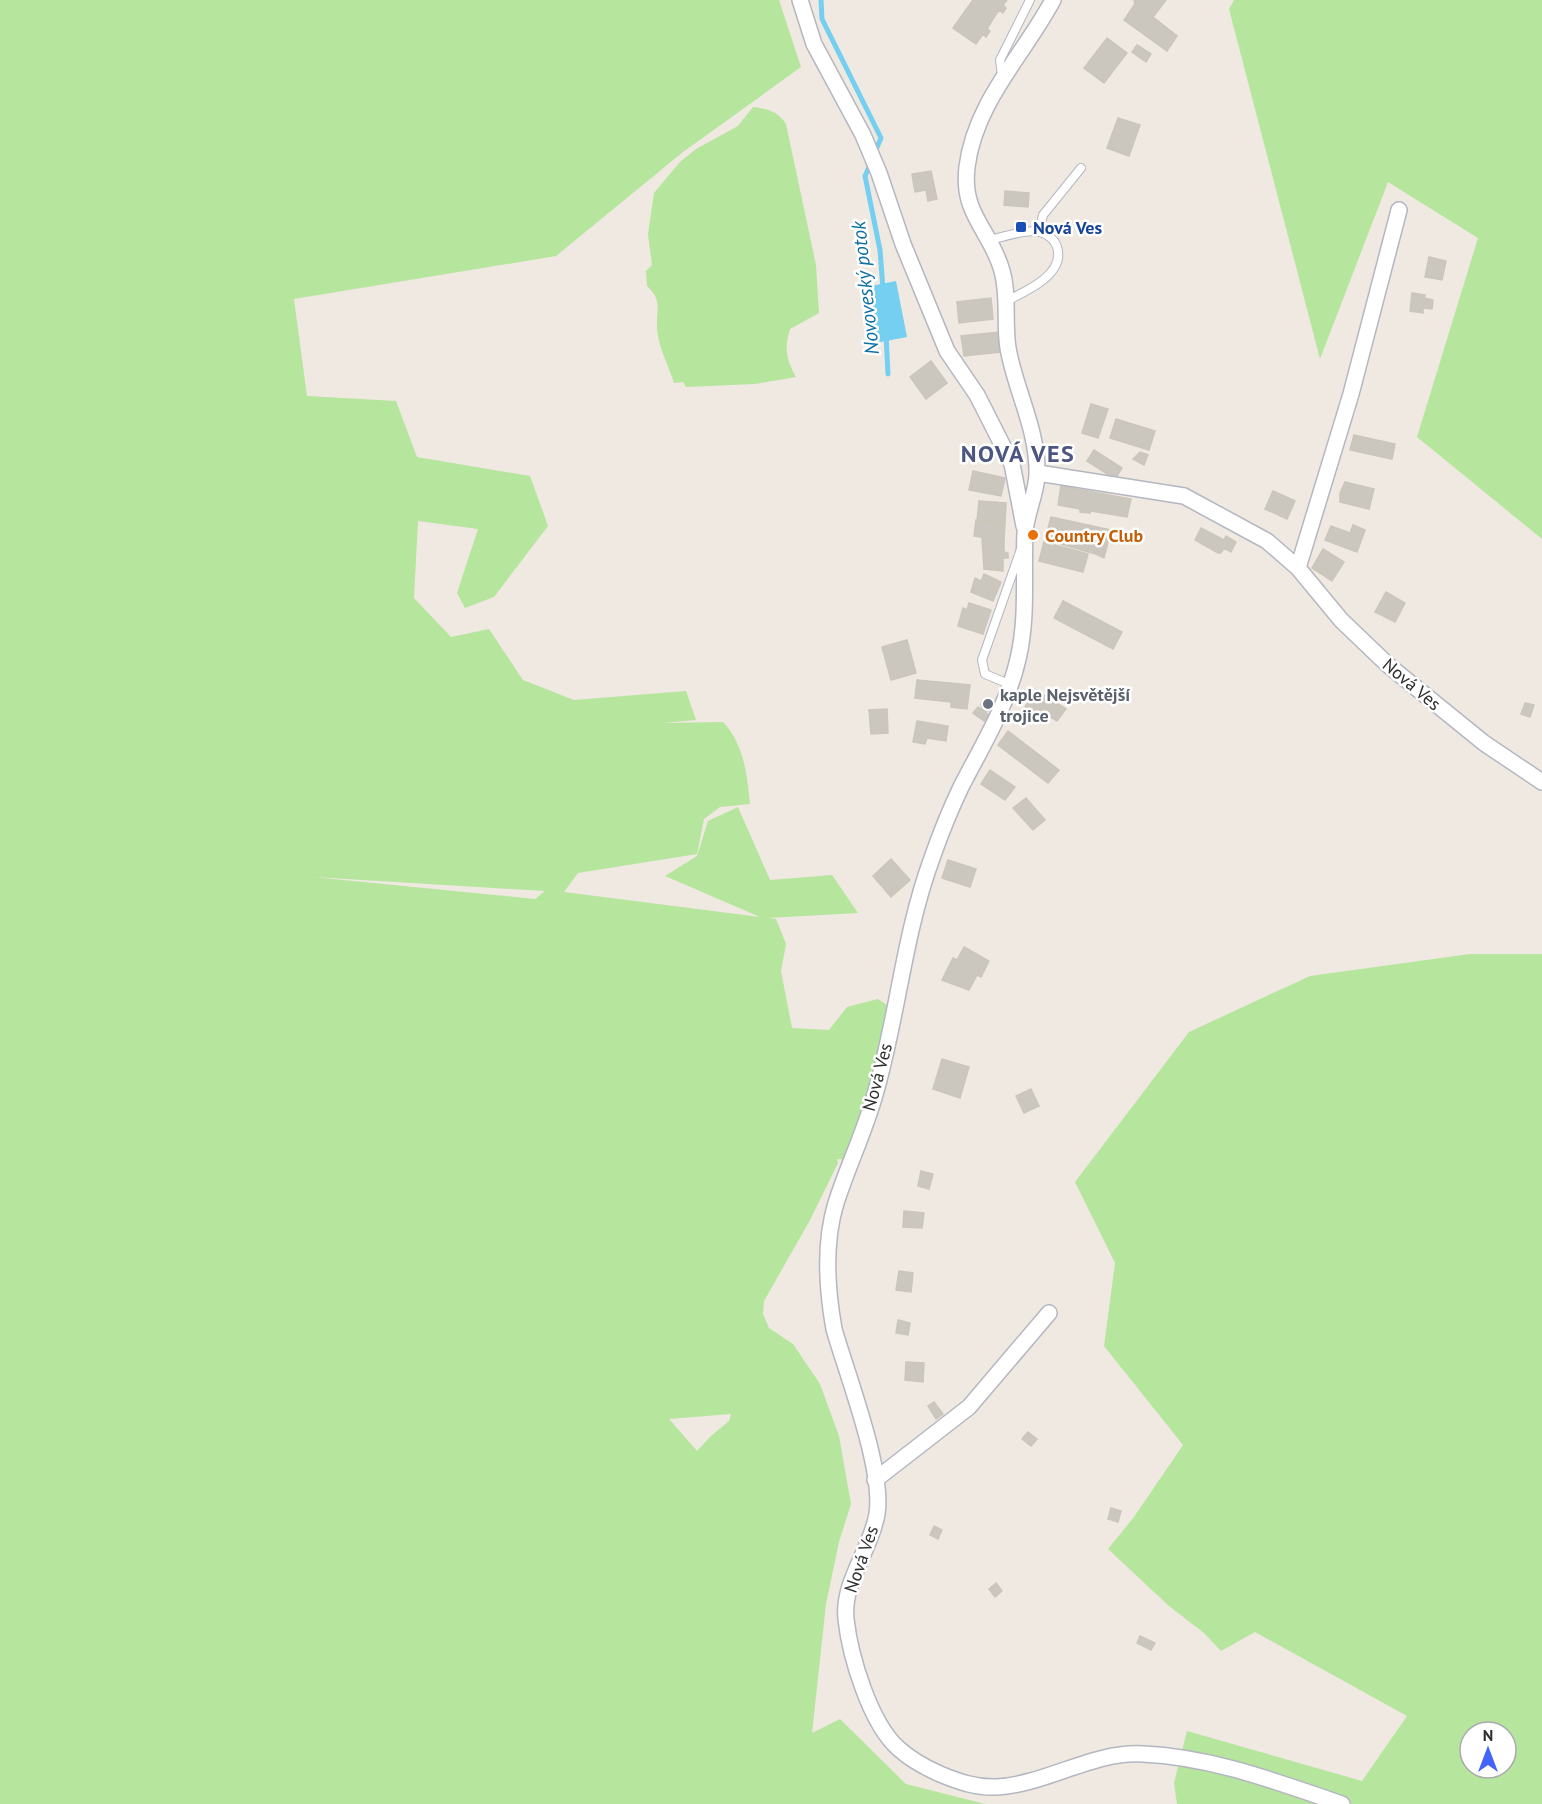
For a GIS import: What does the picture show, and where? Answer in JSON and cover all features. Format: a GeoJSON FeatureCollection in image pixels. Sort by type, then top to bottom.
{"type":"FeatureCollection","features":[{"type":"Feature","properties":{"kind":"street","name":"Nová Ves"},"geometry":{"type":"LineString","coordinates":[[800,0],[814,44],[863,135],[879,172],[903,244],[947,351],[977,394],[1012,464],[1025,535],[1026,593],[1018,659],[996,720],[959,791],[931,859],[912,925],[876,1092],[835,1207],[828,1255],[830,1305],[834,1329],[875,1468],[877,1514],[848,1593],[846,1617],[859,1673],[878,1724],[896,1747],[918,1764],[963,1784],[997,1787],[1037,1779],[1085,1762],[1142,1753],[1207,1762],[1244,1771],[1342,1804]]}},
{"type":"Feature","properties":{"kind":"street","name":"Nová Ves"},"geometry":{"type":"LineString","coordinates":[[1025,535],[1038,473],[1031,428],[1008,348],[1003,272],[989,240],[973,215],[965,186],[976,126],[1002,78],[1053,0]]}},
{"type":"Feature","properties":{"kind":"street"},"geometry":{"type":"LineString","coordinates":[[1298,568],[1351,394],[1399,210]]}},
{"type":"Feature","properties":{"kind":"street","name":"Nová Ves"},"geometry":{"type":"LineString","coordinates":[[1038,473],[1184,496],[1267,542],[1298,568],[1341,620],[1388,665],[1484,743],[1542,782]]}},
{"type":"Feature","properties":{"kind":"street"},"geometry":{"type":"LineString","coordinates":[[875,1480],[969,1407],[1050,1313]]}},
{"type":"Feature","properties":{"kind":"lane"},"geometry":{"type":"LineString","coordinates":[[1002,78],[1000,60],[1030,0]]}},
{"type":"Feature","properties":{"kind":"lane"},"geometry":{"type":"LineString","coordinates":[[1039,231],[1043,215],[1081,168]]}},
{"type":"Feature","properties":{"kind":"lane"},"geometry":{"type":"LineString","coordinates":[[989,240],[1039,231],[1051,237],[1056,244],[1057,261],[1035,286],[1005,302]]}},
{"type":"Feature","properties":{"kind":"lane","name":"Nová Ves"},"geometry":{"type":"LineString","coordinates":[[1009,684],[985,674],[982,660],[1025,535]]}},
{"type":"Feature","properties":{"kind":"green space"},"geometry":{"type":"Polygon","coordinates":[[[0,0],[779,0],[801,67],[683,152],[556,256],[294,299],[307,396],[396,401],[417,457],[530,476],[548,526],[494,597],[465,608],[457,593],[478,529],[418,521],[414,598],[451,637],[489,629],[523,680],[574,700],[686,691],[696,720],[662,723],[723,722],[736,740],[746,771],[750,804],[720,807],[704,819],[697,854],[578,873],[564,892],[760,917],[665,876],[697,856],[708,821],[738,807],[770,880],[832,875],[858,913],[768,918],[776,919],[786,944],[781,971],[792,1028],[829,1030],[847,1007],[878,999],[894,1010],[852,1160],[837,1159],[838,1163],[810,1220],[764,1301],[763,1314],[769,1328],[793,1344],[820,1384],[839,1436],[851,1504],[839,1542],[826,1604],[812,1733],[840,1719],[906,1784],[985,1804],[0,1804],[0,0]],[[313,877],[535,899],[545,891],[313,877]],[[731,1414],[669,1419],[697,1451],[729,1421],[731,1414]]]}},
{"type":"Feature","properties":{"kind":"green space"},"geometry":{"type":"Polygon","coordinates":[[[1234,0],[1542,0],[1542,539],[1417,437],[1478,238],[1388,182],[1320,359],[1229,9],[1234,0]]]}},
{"type":"Feature","properties":{"kind":"green space"},"geometry":{"type":"Polygon","coordinates":[[[753,107],[772,111],[786,124],[816,265],[819,313],[790,329],[787,353],[796,377],[755,384],[686,387],[683,382],[674,383],[658,336],[657,301],[647,286],[646,271],[652,265],[648,234],[654,193],[680,162],[696,149],[738,126],[753,107]]]}},
{"type":"Feature","properties":{"kind":"green space"},"geometry":{"type":"Polygon","coordinates":[[[1470,954],[1542,954],[1542,1804],[1177,1804],[1174,1783],[1187,1731],[1362,1781],[1407,1716],[1255,1632],[1221,1651],[1204,1633],[1169,1606],[1108,1549],[1134,1517],[1183,1445],[1104,1346],[1115,1263],[1075,1182],[1189,1032],[1310,976],[1470,954]]]}},
{"type":"Feature","properties":{"kind":"water"},"geometry":{"type":"Polygon","coordinates":[[[896,281],[907,337],[870,344],[861,288],[896,281]]]}},
{"type":"Feature","properties":{"kind":"building"},"geometry":{"type":"Polygon","coordinates":[[[973,0],[1007,0],[1003,5],[1006,8],[1003,13],[999,10],[993,19],[970,4],[973,0]]]}},
{"type":"Feature","properties":{"kind":"building"},"geometry":{"type":"Polygon","coordinates":[[[1134,0],[1166,0],[1153,17],[1177,36],[1167,51],[1124,20],[1135,4],[1134,0]]]}},
{"type":"Feature","properties":{"kind":"building"},"geometry":{"type":"Polygon","coordinates":[[[970,4],[993,19],[987,29],[990,31],[986,37],[983,34],[976,44],[953,28],[970,4]]]}},
{"type":"Feature","properties":{"kind":"building"},"geometry":{"type":"Polygon","coordinates":[[[1107,38],[1127,53],[1104,83],[1084,68],[1107,38]]]}},
{"type":"Feature","properties":{"kind":"building"},"geometry":{"type":"Polygon","coordinates":[[[1137,45],[1151,54],[1146,62],[1132,52],[1137,45]]]}},
{"type":"Feature","properties":{"kind":"building"},"geometry":{"type":"Polygon","coordinates":[[[1118,118],[1140,125],[1129,156],[1107,148],[1118,118]]]}},
{"type":"Feature","properties":{"kind":"building"},"geometry":{"type":"Polygon","coordinates":[[[931,171],[937,199],[928,201],[926,190],[915,192],[912,174],[931,171]]]}},
{"type":"Feature","properties":{"kind":"building"},"geometry":{"type":"Polygon","coordinates":[[[1005,191],[1029,193],[1028,207],[1004,205],[1005,191]]]}},
{"type":"Feature","properties":{"kind":"building"},"geometry":{"type":"Polygon","coordinates":[[[1429,257],[1446,261],[1442,280],[1425,277],[1429,257]]]}},
{"type":"Feature","properties":{"kind":"building"},"geometry":{"type":"Polygon","coordinates":[[[1412,293],[1425,295],[1424,298],[1433,300],[1432,309],[1423,308],[1423,313],[1410,311],[1412,293]]]}},
{"type":"Feature","properties":{"kind":"building"},"geometry":{"type":"Polygon","coordinates":[[[991,298],[993,319],[959,323],[957,302],[991,298]]]}},
{"type":"Feature","properties":{"kind":"building"},"geometry":{"type":"Polygon","coordinates":[[[1000,332],[1001,352],[964,356],[961,336],[1000,332]]]}},
{"type":"Feature","properties":{"kind":"building"},"geometry":{"type":"Polygon","coordinates":[[[931,361],[947,383],[926,399],[910,377],[931,361]]]}},
{"type":"Feature","properties":{"kind":"building"},"geometry":{"type":"Polygon","coordinates":[[[1091,404],[1108,409],[1098,438],[1082,433],[1091,404]]]}},
{"type":"Feature","properties":{"kind":"building"},"geometry":{"type":"Polygon","coordinates":[[[1116,419],[1155,431],[1149,450],[1110,438],[1116,419]]]}},
{"type":"Feature","properties":{"kind":"building"},"geometry":{"type":"Polygon","coordinates":[[[1354,435],[1395,444],[1392,459],[1350,450],[1354,435]]]}},
{"type":"Feature","properties":{"kind":"building"},"geometry":{"type":"Polygon","coordinates":[[[1094,450],[1122,468],[1115,479],[1087,461],[1094,450]]]}},
{"type":"Feature","properties":{"kind":"building"},"geometry":{"type":"Polygon","coordinates":[[[1140,452],[1148,455],[1144,465],[1133,459],[1140,452]]]}},
{"type":"Feature","properties":{"kind":"building"},"geometry":{"type":"Polygon","coordinates":[[[973,471],[1005,478],[1001,496],[969,490],[973,471]]]}},
{"type":"Feature","properties":{"kind":"building"},"geometry":{"type":"Polygon","coordinates":[[[1345,482],[1374,489],[1369,509],[1340,502],[1340,493],[1345,482]]]}},
{"type":"Feature","properties":{"kind":"building"},"geometry":{"type":"Polygon","coordinates":[[[1061,486],[1131,499],[1127,517],[1091,511],[1090,513],[1080,512],[1080,509],[1058,505],[1061,486]]]}},
{"type":"Feature","properties":{"kind":"building"},"geometry":{"type":"Polygon","coordinates":[[[1273,491],[1295,501],[1287,519],[1265,509],[1273,491]]]}},
{"type":"Feature","properties":{"kind":"building"},"geometry":{"type":"Polygon","coordinates":[[[979,501],[1006,503],[1005,523],[977,521],[979,501]]]}},
{"type":"Feature","properties":{"kind":"building"},"geometry":{"type":"Polygon","coordinates":[[[1051,517],[1111,530],[1104,558],[1045,540],[1051,517]]]}},
{"type":"Feature","properties":{"kind":"building"},"geometry":{"type":"Polygon","coordinates":[[[976,520],[1005,523],[1004,541],[974,536],[976,520]]]}},
{"type":"Feature","properties":{"kind":"building"},"geometry":{"type":"Polygon","coordinates":[[[1353,525],[1365,530],[1357,552],[1325,540],[1331,526],[1350,533],[1353,525]]]}},
{"type":"Feature","properties":{"kind":"building"},"geometry":{"type":"Polygon","coordinates":[[[1201,528],[1224,540],[1226,536],[1236,542],[1231,552],[1224,548],[1221,553],[1218,553],[1195,540],[1201,528]]]}},
{"type":"Feature","properties":{"kind":"building"},"geometry":{"type":"Polygon","coordinates":[[[982,538],[1004,541],[1004,552],[1008,553],[1008,558],[1003,558],[1003,571],[984,569],[982,538]]]}},
{"type":"Feature","properties":{"kind":"building"},"geometry":{"type":"Polygon","coordinates":[[[1044,542],[1088,554],[1083,572],[1039,561],[1044,542]]]}},
{"type":"Feature","properties":{"kind":"building"},"geometry":{"type":"Polygon","coordinates":[[[1323,549],[1344,562],[1332,581],[1312,568],[1323,549]]]}},
{"type":"Feature","properties":{"kind":"building"},"geometry":{"type":"Polygon","coordinates":[[[984,574],[1001,582],[993,601],[971,592],[975,578],[981,581],[984,574]]]}},
{"type":"Feature","properties":{"kind":"building"},"geometry":{"type":"Polygon","coordinates":[[[1386,592],[1405,603],[1395,622],[1375,612],[1386,592]]]}},
{"type":"Feature","properties":{"kind":"building"},"geometry":{"type":"Polygon","coordinates":[[[1063,601],[1122,632],[1113,649],[1054,618],[1063,601]]]}},
{"type":"Feature","properties":{"kind":"building"},"geometry":{"type":"Polygon","coordinates":[[[969,603],[991,610],[983,634],[958,626],[963,608],[967,610],[969,603]]]}},
{"type":"Feature","properties":{"kind":"building"},"geometry":{"type":"Polygon","coordinates":[[[907,640],[916,673],[891,680],[882,647],[907,640]]]}},
{"type":"Feature","properties":{"kind":"building"},"geometry":{"type":"Polygon","coordinates":[[[917,680],[970,685],[967,709],[951,707],[951,702],[915,698],[917,680]]]}},
{"type":"Feature","properties":{"kind":"building"},"geometry":{"type":"Polygon","coordinates":[[[1036,690],[1066,709],[1057,721],[1041,711],[1038,716],[1025,707],[1036,690]]]}},
{"type":"Feature","properties":{"kind":"building","name":"kaple Nejsvětější trojice"},"geometry":{"type":"Polygon","coordinates":[[[987,699],[993,705],[987,711],[981,705],[987,699]]]}},
{"type":"Feature","properties":{"kind":"building"},"geometry":{"type":"Polygon","coordinates":[[[1525,703],[1534,705],[1530,717],[1521,714],[1525,703]]]}},
{"type":"Feature","properties":{"kind":"building"},"geometry":{"type":"Polygon","coordinates":[[[978,707],[989,715],[984,721],[973,713],[978,707]]]}},
{"type":"Feature","properties":{"kind":"building"},"geometry":{"type":"Polygon","coordinates":[[[887,709],[888,733],[871,734],[869,710],[887,709]]]}},
{"type":"Feature","properties":{"kind":"building"},"geometry":{"type":"Polygon","coordinates":[[[917,721],[948,726],[946,741],[927,738],[925,744],[913,742],[917,721]]]}},
{"type":"Feature","properties":{"kind":"building"},"geometry":{"type":"Polygon","coordinates":[[[1008,731],[1059,770],[1048,783],[998,745],[1008,731]]]}},
{"type":"Feature","properties":{"kind":"building"},"geometry":{"type":"Polygon","coordinates":[[[990,770],[1015,787],[1005,800],[981,784],[990,770]]]}},
{"type":"Feature","properties":{"kind":"building"},"geometry":{"type":"Polygon","coordinates":[[[1026,798],[1045,820],[1033,830],[1013,808],[1026,798]]]}},
{"type":"Feature","properties":{"kind":"building"},"geometry":{"type":"Polygon","coordinates":[[[891,859],[910,880],[891,897],[873,876],[891,859]]]}},
{"type":"Feature","properties":{"kind":"building"},"geometry":{"type":"Polygon","coordinates":[[[948,860],[976,869],[970,887],[942,878],[948,860]]]}},
{"type":"Feature","properties":{"kind":"building"},"geometry":{"type":"Polygon","coordinates":[[[964,947],[989,961],[981,977],[977,975],[969,990],[942,980],[953,958],[957,960],[964,947]]]}},
{"type":"Feature","properties":{"kind":"building"},"geometry":{"type":"Polygon","coordinates":[[[942,1059],[969,1067],[960,1098],[933,1089],[942,1059]]]}},
{"type":"Feature","properties":{"kind":"building"},"geometry":{"type":"Polygon","coordinates":[[[1031,1089],[1039,1106],[1024,1113],[1016,1096],[1031,1089]]]}},
{"type":"Feature","properties":{"kind":"building"},"geometry":{"type":"Polygon","coordinates":[[[921,1171],[933,1174],[929,1189],[918,1186],[921,1171]]]}},
{"type":"Feature","properties":{"kind":"building"},"geometry":{"type":"Polygon","coordinates":[[[904,1211],[924,1213],[922,1228],[903,1227],[904,1211]]]}},
{"type":"Feature","properties":{"kind":"building"},"geometry":{"type":"Polygon","coordinates":[[[899,1271],[913,1273],[911,1292],[896,1290],[899,1271]]]}},
{"type":"Feature","properties":{"kind":"building"},"geometry":{"type":"Polygon","coordinates":[[[898,1320],[910,1323],[908,1335],[896,1333],[898,1320]]]}},
{"type":"Feature","properties":{"kind":"building"},"geometry":{"type":"Polygon","coordinates":[[[906,1362],[924,1363],[923,1382],[905,1380],[906,1362]]]}},
{"type":"Feature","properties":{"kind":"building"},"geometry":{"type":"Polygon","coordinates":[[[934,1402],[943,1414],[936,1419],[928,1406],[934,1402]]]}},
{"type":"Feature","properties":{"kind":"building"},"geometry":{"type":"Polygon","coordinates":[[[1028,1432],[1037,1439],[1031,1446],[1022,1439],[1028,1432]]]}},
{"type":"Feature","properties":{"kind":"building"},"geometry":{"type":"Polygon","coordinates":[[[1111,1508],[1121,1511],[1118,1522],[1108,1519],[1111,1508]]]}},
{"type":"Feature","properties":{"kind":"building"},"geometry":{"type":"Polygon","coordinates":[[[934,1526],[942,1530],[938,1539],[930,1535],[934,1526]]]}},
{"type":"Feature","properties":{"kind":"building"},"geometry":{"type":"Polygon","coordinates":[[[996,1583],[1002,1591],[995,1597],[989,1589],[996,1583]]]}},
{"type":"Feature","properties":{"kind":"building"},"geometry":{"type":"Polygon","coordinates":[[[1140,1636],[1155,1643],[1151,1650],[1137,1643],[1140,1636]]]}},
{"type":"Feature","properties":{"kind":"waterway","name":"Novoveský potok"},"geometry":{"type":"LineString","coordinates":[[821,0],[822,19],[881,138],[874,154]]}},
{"type":"Feature","properties":{"kind":"waterway","name":"Novoveský potok"},"geometry":{"type":"LineString","coordinates":[[871,163],[865,176],[880,250],[883,289]]}},
{"type":"Feature","properties":{"kind":"waterway","name":"Novoveský potok"},"geometry":{"type":"LineString","coordinates":[[886,334],[888,374]]}},
{"type":"Feature","properties":{"kind":"place","name":"Nová Ves"},"geometry":{"type":"Point","coordinates":[1021,227]}},
{"type":"Feature","properties":{"kind":"place","name":"Country Club"},"geometry":{"type":"Point","coordinates":[1033,535]}},
{"type":"Feature","properties":{"kind":"place","name":"kaple Nejsvětější trojice"},"geometry":{"type":"Point","coordinates":[988,704]}},
{"type":"Feature","properties":{"kind":"district","name":"NOVÁ VES"},"geometry":{"type":"Point","coordinates":[1018,453]}}]}
